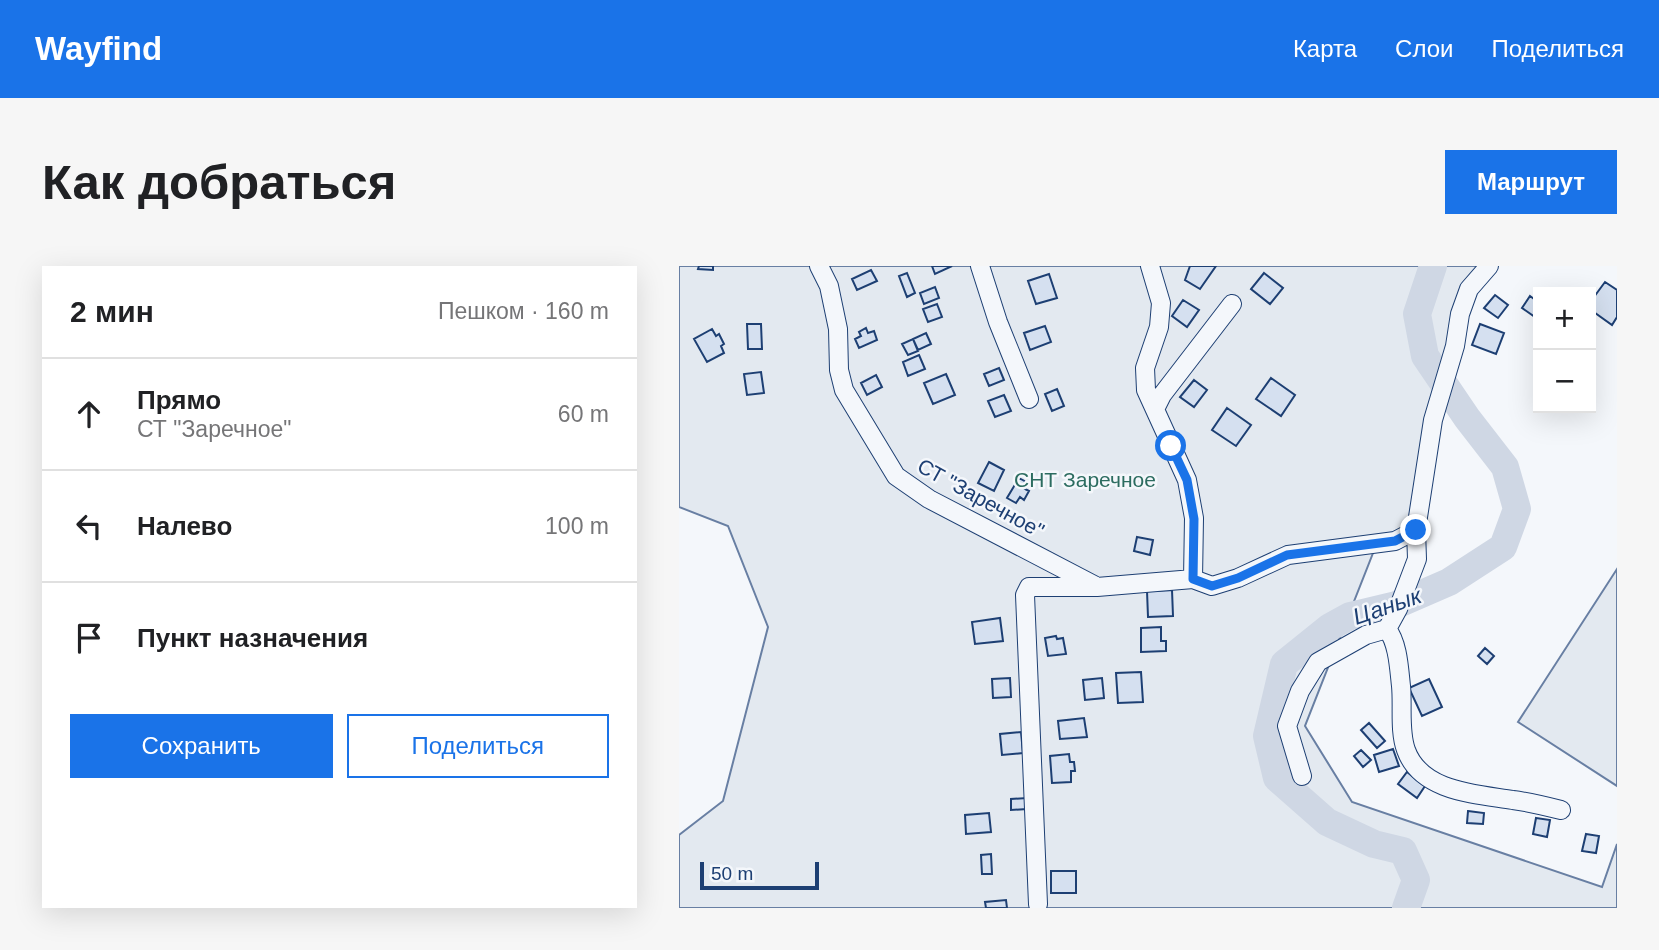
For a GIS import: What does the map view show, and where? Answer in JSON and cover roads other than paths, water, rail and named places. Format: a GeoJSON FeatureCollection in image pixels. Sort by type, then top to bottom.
{"type":"FeatureCollection","features":[{"type":"Feature","properties":{"kind":"lane","name":"СТ \"Заречное\""},"geometry":{"type":"LineString","coordinates":[[819,266],[829,286],[838,329],[839,370],[844,390],[896,475],[929,499],[1097,587]]}},
{"type":"Feature","properties":{"kind":"lane"},"geometry":{"type":"LineString","coordinates":[[979,266],[997,322],[1029,398]]}},
{"type":"Feature","properties":{"kind":"lane"},"geometry":{"type":"LineString","coordinates":[[1150,266],[1161,303],[1159,327],[1145,368],[1146,390],[1187,480],[1194,519],[1193,579]]}},
{"type":"Feature","properties":{"kind":"lane"},"geometry":{"type":"LineString","coordinates":[[1302,776],[1287,726],[1300,691],[1318,662],[1366,635],[1387,629],[1401,602],[1417,559],[1416,530],[1433,420],[1469,289],[1489,266]]}},
{"type":"Feature","properties":{"kind":"lane"},"geometry":{"type":"LineString","coordinates":[[1155,409],[1162,395],[1232,304]]}},
{"type":"Feature","properties":{"kind":"lane"},"geometry":{"type":"LineString","coordinates":[[1038,904],[1025,595],[1029,587],[1097,587],[1193,579],[1212,586],[1238,578],[1287,555],[1395,541],[1416,530]]}},
{"type":"Feature","properties":{"kind":"lane"},"geometry":{"type":"LineString","coordinates":[[1387,629],[1393,637],[1401,682],[1406,752],[1422,774],[1461,793],[1516,800],[1561,810]]}},
{"type":"Feature","properties":{"kind":"waterway","name":"Цанык"},"geometry":{"type":"LineString","coordinates":[[1406,908],[1416,880],[1403,851],[1374,844],[1327,822],[1277,778],[1267,736],[1284,664],[1330,627],[1350,616],[1396,605],[1449,582],[1503,547],[1517,509],[1505,467],[1467,418],[1425,356],[1417,314],[1433,266]]}},
{"type":"Feature","properties":{"kind":"park label","name":"СНТ Заречное"},"geometry":{"type":"Point","coordinates":[1085,479]}}]}
